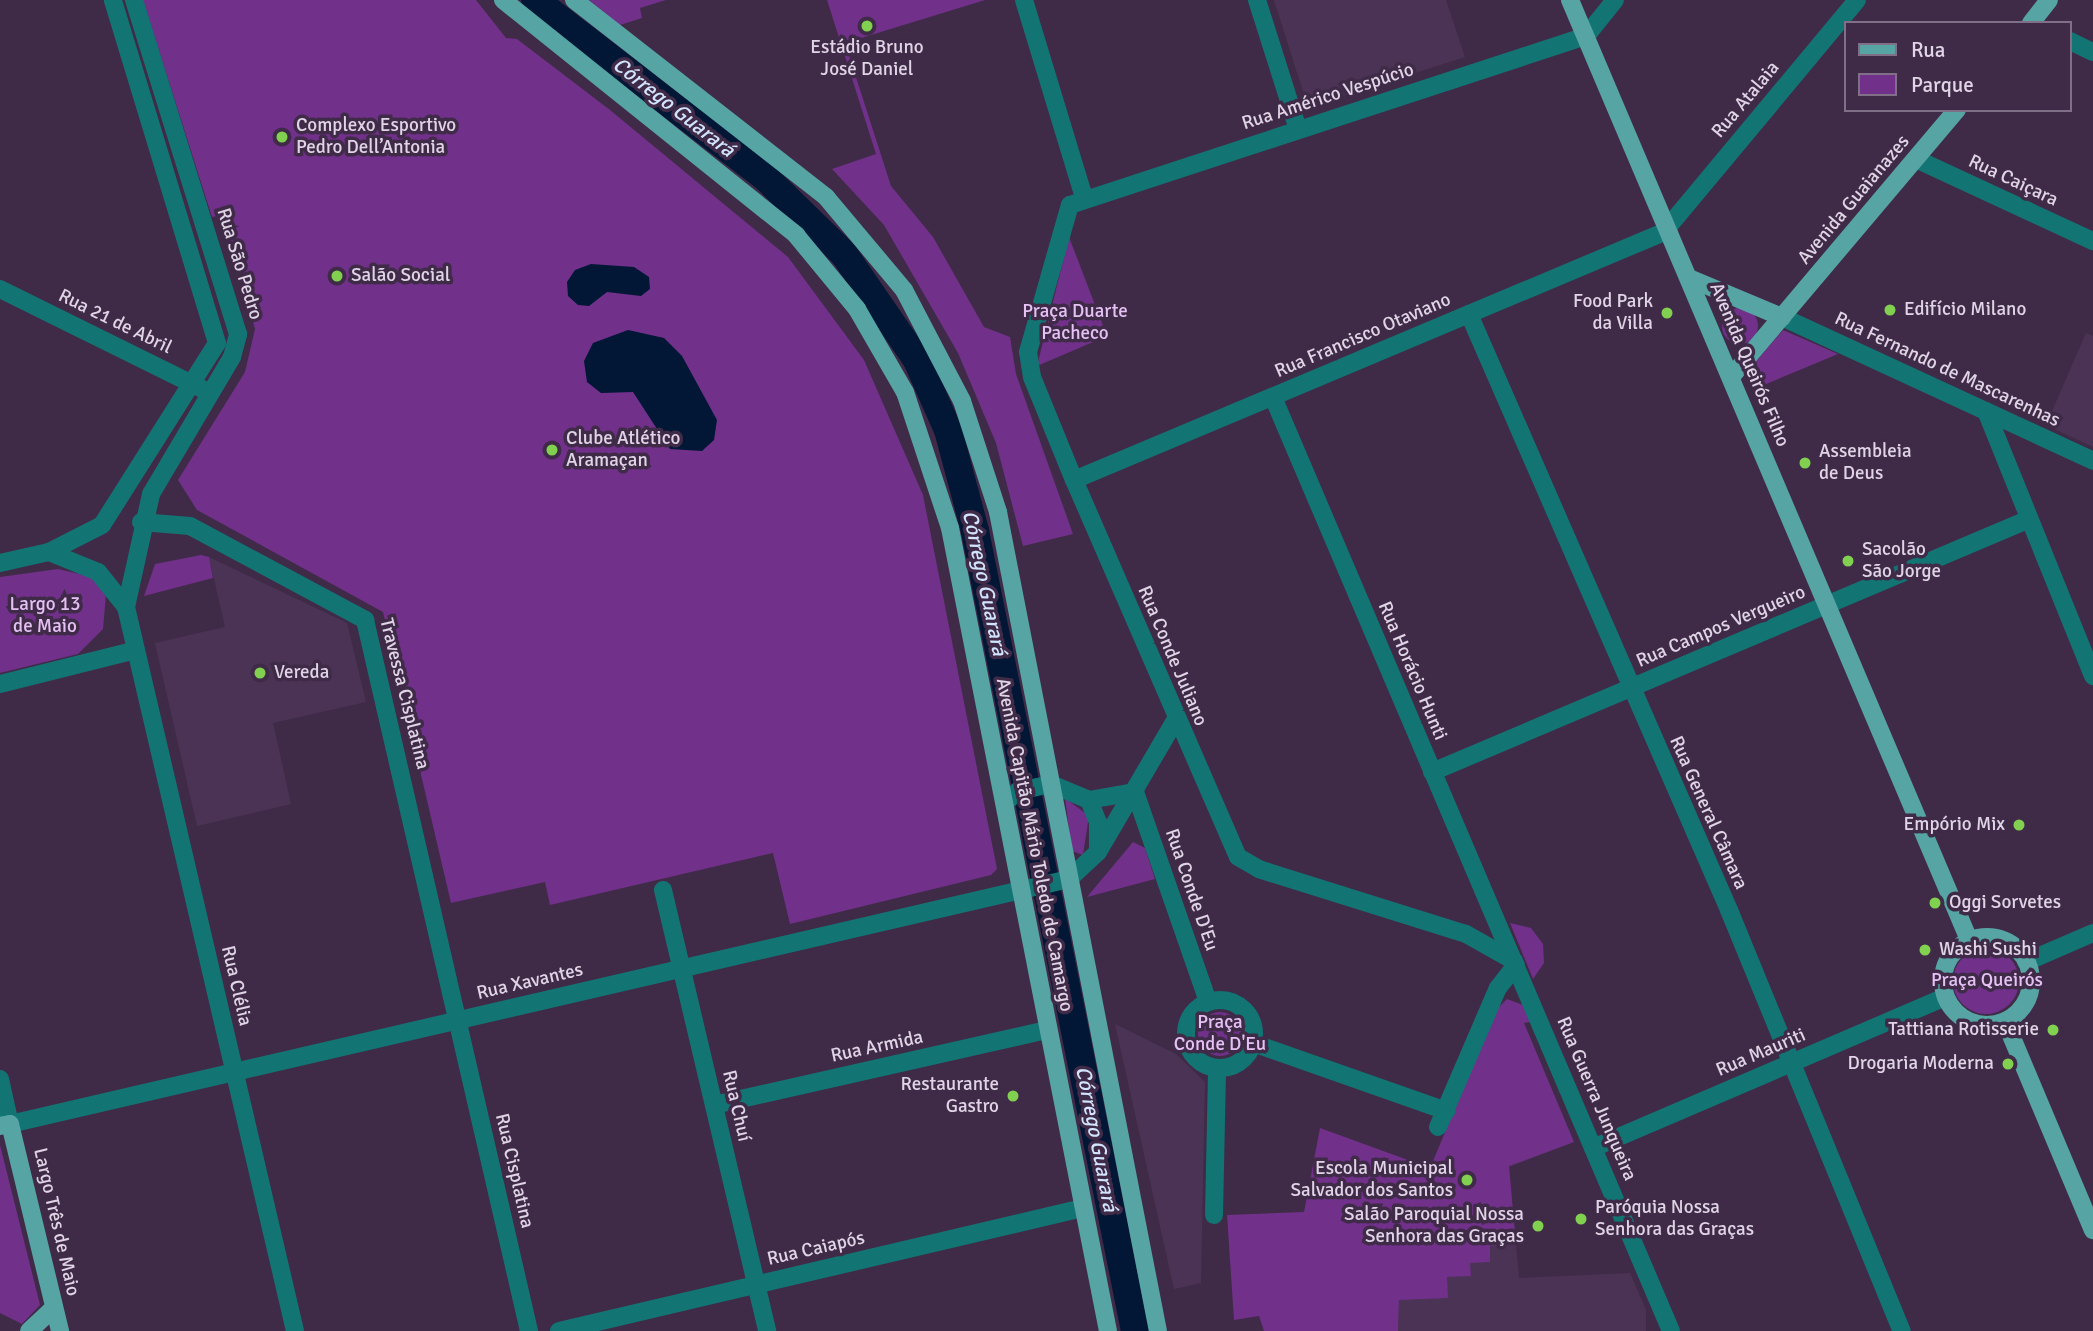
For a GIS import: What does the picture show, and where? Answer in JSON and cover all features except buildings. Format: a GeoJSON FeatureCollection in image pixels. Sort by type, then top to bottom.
{"type":"FeatureCollection","features":[{"type":"Feature","properties":{"kind":"main road","name":"Avenida Capitão Mário Toledo de Camargo"},"geometry":{"type":"LineString","coordinates":[[503,0],[761,202],[828,271],[876,340],[905,392],[938,482],[1012,796],[1029,888],[1048,1030],[1108,1331]]}},
{"type":"Feature","properties":{"kind":"main road","name":"Avenida Capitão Mário Toledo de Camargo"},"geometry":{"type":"LineString","coordinates":[[574,0],[809,181],[878,255],[921,317],[962,401],[998,512],[1062,880],[1158,1331]]}},
{"type":"Feature","properties":{"kind":"main road","name":"Avenida Queirós Filho"},"geometry":{"type":"LineString","coordinates":[[1570,0],[1969,940]]}},
{"type":"Feature","properties":{"kind":"main road"},"geometry":{"type":"LineString","coordinates":[[2033,21],[2049,0]]}},
{"type":"Feature","properties":{"kind":"main road","name":"Avenida Guaianazes"},"geometry":{"type":"LineString","coordinates":[[1731,377],[1955,112]]}},
{"type":"Feature","properties":{"kind":"main road"},"geometry":{"type":"LineString","coordinates":[[1689,278],[1782,317]]}},
{"type":"Feature","properties":{"kind":"main road"},"geometry":{"type":"LineString","coordinates":[[1999,939],[2026,962],[2027,998],[2005,1021],[1970,1022],[1945,997],[1947,962],[1969,940],[1999,939]]}},
{"type":"Feature","properties":{"kind":"main road"},"geometry":{"type":"LineString","coordinates":[[2005,1021],[2093,1230]]}},
{"type":"Feature","properties":{"kind":"main road","name":"Largo Três de Maio"},"geometry":{"type":"LineString","coordinates":[[5,1125],[60,1331]]}},
{"type":"Feature","properties":{"kind":"main road"},"geometry":{"type":"LineString","coordinates":[[29,1331],[54,1308]]}},
{"type":"Feature","properties":{"kind":"street","name":"Rua São Pedro"},"geometry":{"type":"LineString","coordinates":[[49,552],[112,514],[215,348],[217,330],[113,0]]}},
{"type":"Feature","properties":{"kind":"street","name":"Rua São Pedro"},"geometry":{"type":"LineString","coordinates":[[126,607],[141,522],[157,481],[236,349],[238,327],[134,0]]}},
{"type":"Feature","properties":{"kind":"street"},"geometry":{"type":"LineString","coordinates":[[1024,0],[1084,198]]}},
{"type":"Feature","properties":{"kind":"street"},"geometry":{"type":"LineString","coordinates":[[1257,0],[1298,128]]}},
{"type":"Feature","properties":{"kind":"street"},"geometry":{"type":"LineString","coordinates":[[1586,36],[1615,0]]}},
{"type":"Feature","properties":{"kind":"street","name":"Rua Atalaia"},"geometry":{"type":"LineString","coordinates":[[1668,229],[1857,0]]}},
{"type":"Feature","properties":{"kind":"street","name":"Rua Américo Vespúcio"},"geometry":{"type":"LineString","coordinates":[[1084,198],[1586,36]]}},
{"type":"Feature","properties":{"kind":"street"},"geometry":{"type":"LineString","coordinates":[[2072,42],[2093,52]]}},
{"type":"Feature","properties":{"kind":"street","name":"Rua Caiçara"},"geometry":{"type":"LineString","coordinates":[[1916,159],[2093,241]]}},
{"type":"Feature","properties":{"kind":"street","name":"Rua Conde Juliano"},"geometry":{"type":"LineString","coordinates":[[1084,198],[1064,212],[1028,352],[1032,377],[1230,844],[1247,864],[1465,934],[1515,963]]}},
{"type":"Feature","properties":{"kind":"street","name":"Rua Francisco Otaviano"},"geometry":{"type":"LineString","coordinates":[[1074,480],[1668,229]]}},
{"type":"Feature","properties":{"kind":"street","name":"Rua 21 de Abril"},"geometry":{"type":"LineString","coordinates":[[0,289],[211,393]]}},
{"type":"Feature","properties":{"kind":"street","name":"Rua General Câmara"},"geometry":{"type":"LineString","coordinates":[[1469,314],[1628,689],[1729,910],[1789,1064],[1902,1331]]}},
{"type":"Feature","properties":{"kind":"street","name":"Rua Fernando de Mascarenhas"},"geometry":{"type":"LineString","coordinates":[[1782,317],[2093,461]]}},
{"type":"Feature","properties":{"kind":"street","name":"Rua Horácio Hunti"},"geometry":{"type":"LineString","coordinates":[[1273,397],[1515,963]]}},
{"type":"Feature","properties":{"kind":"street"},"geometry":{"type":"LineString","coordinates":[[1986,411],[2026,520],[2093,676]]}},
{"type":"Feature","properties":{"kind":"street","name":"Rua Campos Vergueiro"},"geometry":{"type":"LineString","coordinates":[[1432,772],[2026,520]]}},
{"type":"Feature","properties":{"kind":"street","name":"Travessa Cisplatina"},"geometry":{"type":"LineString","coordinates":[[141,522],[190,526],[365,620],[458,1020]]}},
{"type":"Feature","properties":{"kind":"street"},"geometry":{"type":"LineString","coordinates":[[0,563],[49,552],[98,572],[126,607],[136,650],[0,684]]}},
{"type":"Feature","properties":{"kind":"street","name":"Rua Clélia"},"geometry":{"type":"LineString","coordinates":[[136,650],[295,1331]]}},
{"type":"Feature","properties":{"kind":"street"},"geometry":{"type":"LineString","coordinates":[[1062,880],[1098,852],[1175,719]]}},
{"type":"Feature","properties":{"kind":"street"},"geometry":{"type":"LineString","coordinates":[[1012,796],[1046,785],[1089,800],[1135,792]]}},
{"type":"Feature","properties":{"kind":"street","name":"Rua Conde D'Eu"},"geometry":{"type":"LineString","coordinates":[[1135,792],[1208,1002]]}},
{"type":"Feature","properties":{"kind":"street"},"geometry":{"type":"LineString","coordinates":[[1089,800],[1098,822],[1098,852]]}},
{"type":"Feature","properties":{"kind":"street","name":"Rua Xavantes"},"geometry":{"type":"LineString","coordinates":[[5,1125],[1062,880]]}},
{"type":"Feature","properties":{"kind":"street","name":"Rua Chuí"},"geometry":{"type":"LineString","coordinates":[[663,890],[767,1331]]}},
{"type":"Feature","properties":{"kind":"street"},"geometry":{"type":"LineString","coordinates":[[2026,962],[2093,933]]}},
{"type":"Feature","properties":{"kind":"street"},"geometry":{"type":"LineString","coordinates":[[1253,1043],[1442,1119],[1498,988],[1515,963]]}},
{"type":"Feature","properties":{"kind":"street","name":"Rua Guerra Junqueira"},"geometry":{"type":"LineString","coordinates":[[1515,963],[1671,1331]]}},
{"type":"Feature","properties":{"kind":"street","name":"Rua Mauriti"},"geometry":{"type":"LineString","coordinates":[[1593,1148],[1945,997]]}},
{"type":"Feature","properties":{"kind":"street"},"geometry":{"type":"LineString","coordinates":[[1208,1002],[1239,1006],[1250,1018],[1253,1043],[1243,1059],[1217,1068],[1200,1062],[1186,1039],[1192,1013],[1208,1002]]}},
{"type":"Feature","properties":{"kind":"street","name":"Rua Cisplatina"},"geometry":{"type":"LineString","coordinates":[[458,1020],[529,1331]]}},
{"type":"Feature","properties":{"kind":"street","name":"Rua Armida"},"geometry":{"type":"LineString","coordinates":[[714,1105],[1048,1030]]}},
{"type":"Feature","properties":{"kind":"street"},"geometry":{"type":"LineString","coordinates":[[1214,1215],[1217,1068]]}},
{"type":"Feature","properties":{"kind":"street"},"geometry":{"type":"LineString","coordinates":[[0,1079],[5,1125]]}},
{"type":"Feature","properties":{"kind":"street","name":"Rua Caiapós"},"geometry":{"type":"LineString","coordinates":[[559,1331],[1083,1208]]}},
{"type":"Feature","properties":{"kind":"shaded area"},"geometry":{"type":"Polygon","coordinates":[[[1274,0],[1446,0],[1465,57],[1315,105],[1306,101],[1274,0]]]}},
{"type":"Feature","properties":{"kind":"shaded area"},"geometry":{"type":"Polygon","coordinates":[[[2086,333],[2093,336],[2093,447],[2046,425],[2086,333]]]}},
{"type":"Feature","properties":{"kind":"shaded area","name":"Vereda"},"geometry":{"type":"Polygon","coordinates":[[[209,557],[347,623],[366,702],[273,723],[291,804],[197,826],[155,643],[225,627],[209,557]]]}},
{"type":"Feature","properties":{"kind":"shaded area"},"geometry":{"type":"Polygon","coordinates":[[[1115,1024],[1176,1054],[1205,1082],[1201,1283],[1174,1289],[1115,1024]]]}},
{"type":"Feature","properties":{"kind":"shaded area","name":"Escola Municipal Salvador dos Santos"},"geometry":{"type":"Polygon","coordinates":[[[1574,1142],[1509,1167],[1519,1278],[1630,1273],[1646,1310],[1646,1331],[1398,1331],[1400,1234],[1430,1168],[1574,1142]]]}},
{"type":"Feature","properties":{"kind":"green space","name":"Clube Atlético Aramaçan"},"geometry":{"type":"Polygon","coordinates":[[[143,0],[476,0],[506,38],[517,39],[610,110],[788,257],[864,360],[923,495],[997,869],[991,875],[790,924],[773,853],[550,905],[545,882],[451,903],[383,612],[197,510],[178,480],[245,372],[255,329],[222,215],[212,217],[143,0]]]}},
{"type":"Feature","properties":{"kind":"green space"},"geometry":{"type":"Polygon","coordinates":[[[589,0],[666,0],[640,8],[642,18],[620,25],[589,0]]]}},
{"type":"Feature","properties":{"kind":"green space"},"geometry":{"type":"Polygon","coordinates":[[[827,0],[985,0],[845,43],[891,186],[933,237],[984,327],[1010,337],[1016,374],[1073,534],[1023,546],[996,443],[958,353],[884,225],[832,169],[876,154],[827,0]]]}},
{"type":"Feature","properties":{"kind":"green space","name":"Praça Duarte Pacheco"},"geometry":{"type":"Polygon","coordinates":[[[1069,237],[1107,336],[1037,366],[1069,237]]]}},
{"type":"Feature","properties":{"kind":"green space"},"geometry":{"type":"Polygon","coordinates":[[[1740,308],[1753,313],[1758,326],[1753,339],[1740,344],[1727,339],[1722,326],[1727,313],[1740,308]]]}},
{"type":"Feature","properties":{"kind":"green space"},"geometry":{"type":"Polygon","coordinates":[[[1783,330],[1838,354],[1752,390],[1753,365],[1783,330]]]}},
{"type":"Feature","properties":{"kind":"green space"},"geometry":{"type":"Polygon","coordinates":[[[201,555],[209,557],[213,578],[144,596],[155,564],[201,555]]]}},
{"type":"Feature","properties":{"kind":"green space","name":"Largo 13 de Maio"},"geometry":{"type":"Polygon","coordinates":[[[58,569],[93,577],[106,594],[103,629],[78,654],[0,673],[0,577],[58,569]]]}},
{"type":"Feature","properties":{"kind":"green space"},"geometry":{"type":"Polygon","coordinates":[[[1065,798],[1089,816],[1083,855],[1072,851],[1065,798]]]}},
{"type":"Feature","properties":{"kind":"green space"},"geometry":{"type":"Polygon","coordinates":[[[1133,842],[1145,848],[1155,879],[1087,897],[1133,842]]]}},
{"type":"Feature","properties":{"kind":"green space"},"geometry":{"type":"Polygon","coordinates":[[[1510,923],[1531,928],[1543,944],[1544,963],[1533,979],[1510,923]]]}},
{"type":"Feature","properties":{"kind":"green space","name":"Praça Queirós"},"geometry":{"type":"Polygon","coordinates":[[[1979,948],[1993,948],[2005,953],[2014,962],[2019,981],[2017,994],[2010,1005],[1993,1014],[1979,1014],[1967,1009],[1958,1000],[1953,988],[1953,974],[1958,962],[1967,953],[1979,948]]]}},
{"type":"Feature","properties":{"kind":"green space"},"geometry":{"type":"Polygon","coordinates":[[[1507,999],[1523,1005],[1530,1022],[1524,1023],[1574,1142],[1509,1166],[1516,1245],[1490,1246],[1490,1262],[1470,1263],[1471,1276],[1447,1277],[1448,1298],[1399,1300],[1398,1331],[1264,1331],[1259,1316],[1234,1320],[1227,1215],[1304,1212],[1320,1128],[1430,1168],[1497,1009],[1507,999]]]}},
{"type":"Feature","properties":{"kind":"green space","name":"Praça Conde D'Eu"},"geometry":{"type":"Polygon","coordinates":[[[1220,1012],[1236,1018],[1242,1034],[1236,1050],[1220,1056],[1204,1050],[1198,1034],[1204,1018],[1220,1012]]]}},
{"type":"Feature","properties":{"kind":"green space"},"geometry":{"type":"Polygon","coordinates":[[[0,1145],[40,1305],[22,1324],[0,1313],[0,1145]]]}},
{"type":"Feature","properties":{"kind":"water"},"geometry":{"type":"Polygon","coordinates":[[[591,264],[634,267],[649,277],[650,289],[641,296],[607,292],[589,306],[578,305],[568,296],[567,282],[575,270],[591,264]]]}},
{"type":"Feature","properties":{"kind":"water"},"geometry":{"type":"Polygon","coordinates":[[[628,330],[664,338],[682,356],[717,420],[714,440],[702,451],[670,449],[633,392],[601,393],[587,382],[584,361],[593,343],[628,330]]]}},
{"type":"Feature","properties":{"kind":"waterway","name":"Córrego Guarará"},"geometry":{"type":"LineString","coordinates":[[535,0],[766,178],[844,254],[917,360],[948,430],[975,531],[1135,1331]]}},
{"type":"Feature","properties":{"kind":"place","name":"Estádio Bruno José Daniel"},"geometry":{"type":"Point","coordinates":[867,26]}},
{"type":"Feature","properties":{"kind":"place","name":"Complexo Esportivo Pedro Dell’Antonia"},"geometry":{"type":"Point","coordinates":[282,137]}},
{"type":"Feature","properties":{"kind":"place","name":"Salão Social"},"geometry":{"type":"Point","coordinates":[337,276]}},
{"type":"Feature","properties":{"kind":"place","name":"Edifício Milano"},"geometry":{"type":"Point","coordinates":[1890,310]}},
{"type":"Feature","properties":{"kind":"place","name":"Food Park da Villa"},"geometry":{"type":"Point","coordinates":[1667,313]}},
{"type":"Feature","properties":{"kind":"place","name":"Clube Atlético Aramaçan"},"geometry":{"type":"Point","coordinates":[552,450]}},
{"type":"Feature","properties":{"kind":"place","name":"Assembleia de Deus"},"geometry":{"type":"Point","coordinates":[1805,463]}},
{"type":"Feature","properties":{"kind":"place","name":"Sacolão São Jorge"},"geometry":{"type":"Point","coordinates":[1848,561]}},
{"type":"Feature","properties":{"kind":"place","name":"Vereda"},"geometry":{"type":"Point","coordinates":[260,673]}},
{"type":"Feature","properties":{"kind":"place","name":"Empório Mix"},"geometry":{"type":"Point","coordinates":[2019,825]}},
{"type":"Feature","properties":{"kind":"place","name":"Oggi Sorvetes"},"geometry":{"type":"Point","coordinates":[1935,903]}},
{"type":"Feature","properties":{"kind":"place","name":"Washi Sushi"},"geometry":{"type":"Point","coordinates":[1925,950]}},
{"type":"Feature","properties":{"kind":"place","name":"Tattiana Rotisserie"},"geometry":{"type":"Point","coordinates":[2053,1030]}},
{"type":"Feature","properties":{"kind":"place","name":"Drogaria Moderna"},"geometry":{"type":"Point","coordinates":[2008,1064]}},
{"type":"Feature","properties":{"kind":"place","name":"Restaurante Gastro"},"geometry":{"type":"Point","coordinates":[1013,1096]}},
{"type":"Feature","properties":{"kind":"place","name":"Escola Municipal Salvador dos Santos"},"geometry":{"type":"Point","coordinates":[1467,1180]}},
{"type":"Feature","properties":{"kind":"place","name":"Paróquia Nossa Senhora das Graças"},"geometry":{"type":"Point","coordinates":[1581,1219]}},
{"type":"Feature","properties":{"kind":"place","name":"Salão Paroquial Nossa Senhora das Graças"},"geometry":{"type":"Point","coordinates":[1538,1226]}}]}
